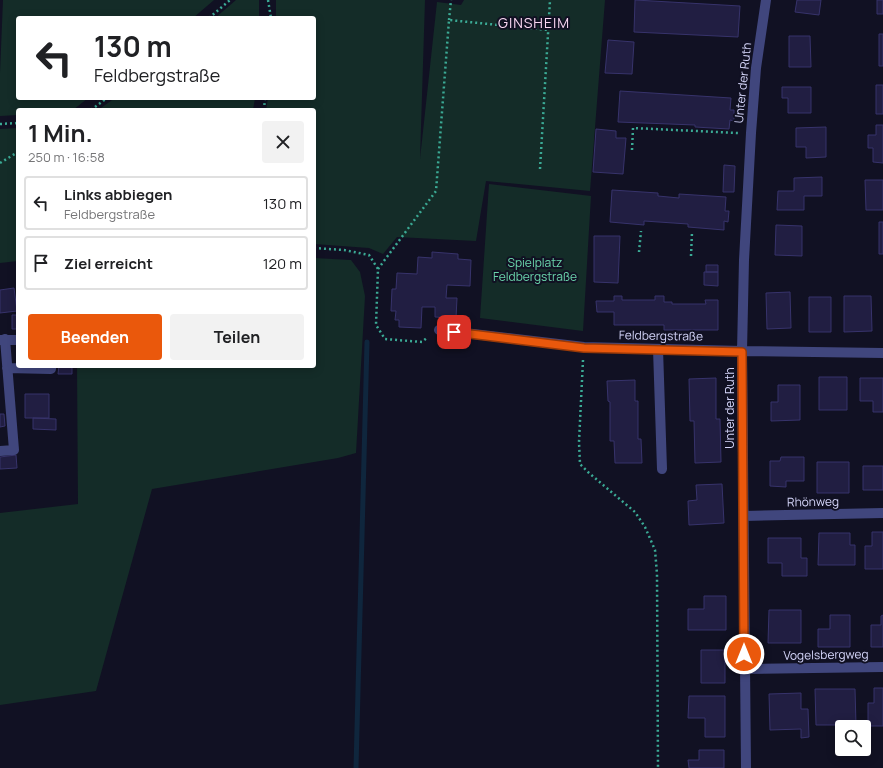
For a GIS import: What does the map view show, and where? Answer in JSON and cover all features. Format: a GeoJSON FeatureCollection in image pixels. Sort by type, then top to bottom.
{"type":"FeatureCollection","features":[{"type":"Feature","properties":{"kind":"street","name":"Unter der Ruth"},"geometry":{"type":"LineString","coordinates":[[746,768],[742,352],[744,260],[756,68],[766,0]]}},
{"type":"Feature","properties":{"kind":"street","name":"Feldbergstraße"},"geometry":{"type":"LineString","coordinates":[[439,330],[584,348],[742,352],[883,353]]}},
{"type":"Feature","properties":{"kind":"street"},"geometry":{"type":"LineString","coordinates":[[0,451],[14,450],[7,368],[2,339],[16,340]]}},
{"type":"Feature","properties":{"kind":"street"},"geometry":{"type":"LineString","coordinates":[[658,349],[662,469]]}},
{"type":"Feature","properties":{"kind":"street"},"geometry":{"type":"LineString","coordinates":[[7,368],[51,368]]}},
{"type":"Feature","properties":{"kind":"street","name":"Rhönweg"},"geometry":{"type":"LineString","coordinates":[[744,516],[883,513]]}},
{"type":"Feature","properties":{"kind":"street","name":"Vogelsbergweg"},"geometry":{"type":"LineString","coordinates":[[744,669],[883,667]]}},
{"type":"Feature","properties":{"kind":"path"},"geometry":{"type":"LineString","coordinates":[[211,16],[230,0]]}},
{"type":"Feature","properties":{"kind":"path"},"geometry":{"type":"LineString","coordinates":[[268,0],[271,16]]}},
{"type":"Feature","properties":{"kind":"path"},"geometry":{"type":"LineString","coordinates":[[439,330],[422,342],[385,340],[376,326],[378,269],[436,191],[451,0]]}},
{"type":"Feature","properties":{"kind":"path"},"geometry":{"type":"LineString","coordinates":[[540,169],[550,0]]}},
{"type":"Feature","properties":{"kind":"path"},"geometry":{"type":"LineString","coordinates":[[450,20],[548,30]]}},
{"type":"Feature","properties":{"kind":"path"},"geometry":{"type":"LineString","coordinates":[[93,108],[104,100]]}},
{"type":"Feature","properties":{"kind":"path"},"geometry":{"type":"LineString","coordinates":[[0,124],[16,123]]}},
{"type":"Feature","properties":{"kind":"path"},"geometry":{"type":"LineString","coordinates":[[632,150],[633,128],[751,133]]}},
{"type":"Feature","properties":{"kind":"path"},"geometry":{"type":"LineString","coordinates":[[0,164],[16,153]]}},
{"type":"Feature","properties":{"kind":"path"},"geometry":{"type":"LineString","coordinates":[[639,252],[641,232]]}},
{"type":"Feature","properties":{"kind":"path"},"geometry":{"type":"LineString","coordinates":[[691,256],[692,232]]}},
{"type":"Feature","properties":{"kind":"path"},"geometry":{"type":"LineString","coordinates":[[316,248],[344,250],[369,255],[378,269]]}},
{"type":"Feature","properties":{"kind":"path"},"geometry":{"type":"LineString","coordinates":[[584,348],[578,442],[580,464],[635,512],[646,527],[655,550],[657,574],[658,768]]}},
{"type":"Feature","properties":{"kind":"green space"},"geometry":{"type":"Polygon","coordinates":[[[3,0],[214,0],[195,16],[16,16],[16,100],[86,100],[76,108],[16,108],[16,115],[0,116],[3,0]]]}},
{"type":"Feature","properties":{"kind":"green space"},"geometry":{"type":"Polygon","coordinates":[[[236,0],[259,0],[259,16],[217,16],[236,0]]]}},
{"type":"Feature","properties":{"kind":"green space"},"geometry":{"type":"Polygon","coordinates":[[[276,0],[425,0],[420,159],[437,2],[461,5],[464,0],[605,0],[590,191],[486,181],[476,241],[397,237],[383,254],[369,248],[316,244],[316,108],[266,108],[268,100],[316,100],[316,16],[276,16],[276,0]]]}},
{"type":"Feature","properties":{"kind":"green space"},"geometry":{"type":"Polygon","coordinates":[[[112,100],[255,100],[253,108],[101,108],[112,100]]]}},
{"type":"Feature","properties":{"kind":"green space"},"geometry":{"type":"Polygon","coordinates":[[[16,128],[16,261],[0,263],[0,129],[16,128]]]}},
{"type":"Feature","properties":{"kind":"green space","name":"Spielplatz Feldbergstraße"},"geometry":{"type":"Polygon","coordinates":[[[489,184],[591,196],[583,331],[480,318],[489,184]]]}},
{"type":"Feature","properties":{"kind":"green space"},"geometry":{"type":"Polygon","coordinates":[[[316,258],[351,260],[360,272],[365,296],[356,453],[338,458],[152,489],[96,691],[0,705],[0,513],[78,504],[77,368],[316,368],[316,258]]]}},
{"type":"Feature","properties":{"kind":"building"},"geometry":{"type":"Polygon","coordinates":[[[635,0],[740,6],[738,37],[634,32],[635,0]]]}},
{"type":"Feature","properties":{"kind":"building"},"geometry":{"type":"Polygon","coordinates":[[[797,0],[821,0],[819,15],[795,12],[797,0]]]}},
{"type":"Feature","properties":{"kind":"building"},"geometry":{"type":"Polygon","coordinates":[[[877,0],[883,0],[883,14],[877,14],[877,0]]]}},
{"type":"Feature","properties":{"kind":"building"},"geometry":{"type":"Polygon","coordinates":[[[879,34],[883,34],[883,66],[879,66],[879,34]]]}},
{"type":"Feature","properties":{"kind":"building"},"geometry":{"type":"Polygon","coordinates":[[[789,36],[810,36],[811,67],[789,67],[789,36]]]}},
{"type":"Feature","properties":{"kind":"building"},"geometry":{"type":"Polygon","coordinates":[[[608,40],[634,42],[632,74],[605,73],[608,40]]]}},
{"type":"Feature","properties":{"kind":"building"},"geometry":{"type":"Polygon","coordinates":[[[876,85],[883,85],[883,114],[876,114],[876,85]]]}},
{"type":"Feature","properties":{"kind":"building"},"geometry":{"type":"Polygon","coordinates":[[[782,87],[811,87],[811,113],[788,113],[788,98],[782,98],[782,87]]]}},
{"type":"Feature","properties":{"kind":"building"},"geometry":{"type":"Polygon","coordinates":[[[620,91],[731,98],[730,110],[734,110],[734,121],[730,120],[729,129],[695,127],[695,125],[618,122],[620,91]]]}},
{"type":"Feature","properties":{"kind":"building"},"geometry":{"type":"Polygon","coordinates":[[[876,125],[883,125],[883,163],[873,162],[873,148],[868,148],[868,135],[876,135],[876,125]]]}},
{"type":"Feature","properties":{"kind":"building"},"geometry":{"type":"Polygon","coordinates":[[[826,127],[826,157],[806,158],[806,147],[796,147],[796,128],[826,127]]]}},
{"type":"Feature","properties":{"kind":"building"},"geometry":{"type":"Polygon","coordinates":[[[596,129],[616,131],[616,138],[626,138],[623,174],[593,172],[596,129]]]}},
{"type":"Feature","properties":{"kind":"building"},"geometry":{"type":"Polygon","coordinates":[[[724,165],[735,166],[734,192],[723,192],[724,165]]]}},
{"type":"Feature","properties":{"kind":"building"},"geometry":{"type":"Polygon","coordinates":[[[822,177],[822,196],[804,196],[804,210],[777,210],[778,191],[794,191],[794,178],[822,177]]]}},
{"type":"Feature","properties":{"kind":"building"},"geometry":{"type":"Polygon","coordinates":[[[865,180],[883,180],[883,210],[866,210],[865,180]]]}},
{"type":"Feature","properties":{"kind":"building"},"geometry":{"type":"Polygon","coordinates":[[[612,190],[658,193],[658,196],[679,198],[679,194],[726,197],[725,211],[729,211],[728,222],[724,221],[724,230],[688,227],[688,224],[644,221],[644,225],[610,222],[612,190]]]}},
{"type":"Feature","properties":{"kind":"building"},"geometry":{"type":"Polygon","coordinates":[[[879,222],[883,222],[883,254],[879,254],[879,222]]]}},
{"type":"Feature","properties":{"kind":"building"},"geometry":{"type":"Polygon","coordinates":[[[776,225],[802,226],[802,256],[775,255],[776,225]]]}},
{"type":"Feature","properties":{"kind":"building"},"geometry":{"type":"Polygon","coordinates":[[[594,236],[620,236],[618,283],[594,282],[594,236]]]}},
{"type":"Feature","properties":{"kind":"building"},"geometry":{"type":"Polygon","coordinates":[[[432,252],[458,254],[458,259],[471,260],[470,286],[447,285],[446,298],[457,298],[456,318],[435,317],[435,307],[422,307],[421,328],[399,327],[399,320],[395,320],[396,311],[391,311],[392,289],[396,289],[397,273],[417,274],[418,257],[432,258],[432,252]]]}},
{"type":"Feature","properties":{"kind":"building"},"geometry":{"type":"Polygon","coordinates":[[[706,265],[718,265],[718,272],[706,272],[706,265]]]}},
{"type":"Feature","properties":{"kind":"building"},"geometry":{"type":"Polygon","coordinates":[[[704,272],[718,272],[718,286],[704,285],[704,272]]]}},
{"type":"Feature","properties":{"kind":"building"},"geometry":{"type":"Polygon","coordinates":[[[14,288],[16,311],[0,313],[0,290],[14,288]]]}},
{"type":"Feature","properties":{"kind":"building"},"geometry":{"type":"Polygon","coordinates":[[[790,292],[791,328],[767,329],[766,293],[790,292]]]}},
{"type":"Feature","properties":{"kind":"building"},"geometry":{"type":"Polygon","coordinates":[[[614,296],[622,296],[622,300],[655,300],[655,296],[664,296],[664,302],[672,302],[672,304],[706,304],[705,300],[718,300],[718,330],[664,330],[664,325],[614,325],[614,312],[597,312],[596,301],[614,301],[614,296]]]}},
{"type":"Feature","properties":{"kind":"building"},"geometry":{"type":"Polygon","coordinates":[[[844,296],[871,296],[872,331],[844,332],[844,296]]]}},
{"type":"Feature","properties":{"kind":"building"},"geometry":{"type":"Polygon","coordinates":[[[809,297],[831,297],[831,332],[809,332],[809,297]]]}},
{"type":"Feature","properties":{"kind":"building"},"geometry":{"type":"Polygon","coordinates":[[[12,315],[16,315],[16,329],[12,329],[12,315]]]}},
{"type":"Feature","properties":{"kind":"building"},"geometry":{"type":"Polygon","coordinates":[[[59,368],[72,368],[72,374],[58,374],[59,368]]]}},
{"type":"Feature","properties":{"kind":"building"},"geometry":{"type":"Polygon","coordinates":[[[819,377],[847,377],[847,410],[819,410],[819,377]]]}},
{"type":"Feature","properties":{"kind":"building"},"geometry":{"type":"Polygon","coordinates":[[[716,378],[716,419],[720,419],[721,462],[695,463],[694,421],[690,421],[689,379],[716,378]]]}},
{"type":"Feature","properties":{"kind":"building"},"geometry":{"type":"Polygon","coordinates":[[[860,378],[883,378],[883,412],[873,412],[873,401],[860,401],[860,378]]]}},
{"type":"Feature","properties":{"kind":"building"},"geometry":{"type":"Polygon","coordinates":[[[635,380],[635,401],[638,401],[638,439],[641,439],[642,463],[615,463],[614,441],[610,441],[610,402],[608,401],[607,381],[635,380]]]}},
{"type":"Feature","properties":{"kind":"building"},"geometry":{"type":"Polygon","coordinates":[[[778,385],[800,385],[800,420],[771,421],[771,402],[778,402],[778,385]]]}},
{"type":"Feature","properties":{"kind":"building"},"geometry":{"type":"Polygon","coordinates":[[[25,394],[49,394],[49,418],[25,418],[25,394]]]}},
{"type":"Feature","properties":{"kind":"building"},"geometry":{"type":"Polygon","coordinates":[[[0,414],[4,414],[5,426],[0,427],[0,414]]]}},
{"type":"Feature","properties":{"kind":"building"},"geometry":{"type":"Polygon","coordinates":[[[33,418],[56,419],[56,430],[33,429],[33,418]]]}},
{"type":"Feature","properties":{"kind":"building"},"geometry":{"type":"Polygon","coordinates":[[[16,455],[17,468],[0,469],[0,457],[16,455]]]}},
{"type":"Feature","properties":{"kind":"building"},"geometry":{"type":"Polygon","coordinates":[[[781,457],[804,457],[804,481],[786,481],[786,487],[770,486],[770,461],[780,461],[781,457]]]}},
{"type":"Feature","properties":{"kind":"building"},"geometry":{"type":"Polygon","coordinates":[[[817,462],[849,462],[849,493],[817,493],[817,462]]]}},
{"type":"Feature","properties":{"kind":"building"},"geometry":{"type":"Polygon","coordinates":[[[863,466],[883,466],[883,490],[863,490],[863,466]]]}},
{"type":"Feature","properties":{"kind":"building"},"geometry":{"type":"Polygon","coordinates":[[[722,484],[724,523],[689,525],[688,501],[697,500],[696,485],[722,484]]]}},
{"type":"Feature","properties":{"kind":"building"},"geometry":{"type":"Polygon","coordinates":[[[872,532],[883,532],[883,569],[865,569],[865,546],[872,546],[872,532]]]}},
{"type":"Feature","properties":{"kind":"building"},"geometry":{"type":"Polygon","coordinates":[[[819,533],[850,533],[850,545],[855,545],[855,565],[818,565],[819,533]]]}},
{"type":"Feature","properties":{"kind":"building"},"geometry":{"type":"Polygon","coordinates":[[[768,538],[801,538],[801,558],[807,558],[807,576],[782,576],[782,563],[768,563],[768,538]]]}},
{"type":"Feature","properties":{"kind":"building"},"geometry":{"type":"Polygon","coordinates":[[[704,596],[726,596],[726,630],[688,630],[688,609],[704,609],[704,596]]]}},
{"type":"Feature","properties":{"kind":"building"},"geometry":{"type":"Polygon","coordinates":[[[769,610],[801,610],[801,643],[768,643],[769,610]]]}},
{"type":"Feature","properties":{"kind":"building"},"geometry":{"type":"Polygon","coordinates":[[[830,615],[850,615],[850,647],[818,647],[818,629],[830,629],[830,615]]]}},
{"type":"Feature","properties":{"kind":"building"},"geometry":{"type":"Polygon","coordinates":[[[883,615],[883,647],[871,647],[871,625],[881,625],[881,616],[883,615]]]}},
{"type":"Feature","properties":{"kind":"building"},"geometry":{"type":"Polygon","coordinates":[[[701,650],[725,650],[725,683],[701,683],[701,650]]]}},
{"type":"Feature","properties":{"kind":"building"},"geometry":{"type":"Polygon","coordinates":[[[874,688],[883,688],[883,726],[871,726],[871,720],[868,720],[868,703],[874,703],[874,688]]]}},
{"type":"Feature","properties":{"kind":"building"},"geometry":{"type":"Polygon","coordinates":[[[815,689],[855,689],[856,720],[835,720],[835,725],[816,725],[815,689]]]}},
{"type":"Feature","properties":{"kind":"building"},"geometry":{"type":"Polygon","coordinates":[[[801,693],[801,709],[808,709],[809,737],[801,738],[801,729],[770,730],[769,694],[801,693]]]}},
{"type":"Feature","properties":{"kind":"building"},"geometry":{"type":"Polygon","coordinates":[[[689,696],[725,696],[725,737],[705,737],[705,718],[688,718],[689,696]]]}},
{"type":"Feature","properties":{"kind":"building"},"geometry":{"type":"Polygon","coordinates":[[[699,750],[724,750],[724,768],[689,768],[688,760],[699,760],[699,750]]]}},
{"type":"Feature","properties":{"kind":"waterway"},"geometry":{"type":"LineString","coordinates":[[356,768],[367,342]]}},
{"type":"Feature","properties":{"kind":"district","name":"GINSHEIM"},"geometry":{"type":"Point","coordinates":[534,23]}},
{"type":"Feature","properties":{"kind":"route"},"geometry":{"type":"LineString","coordinates":[[454,332],[584,348],[742,352],[744,654]]}}]}
